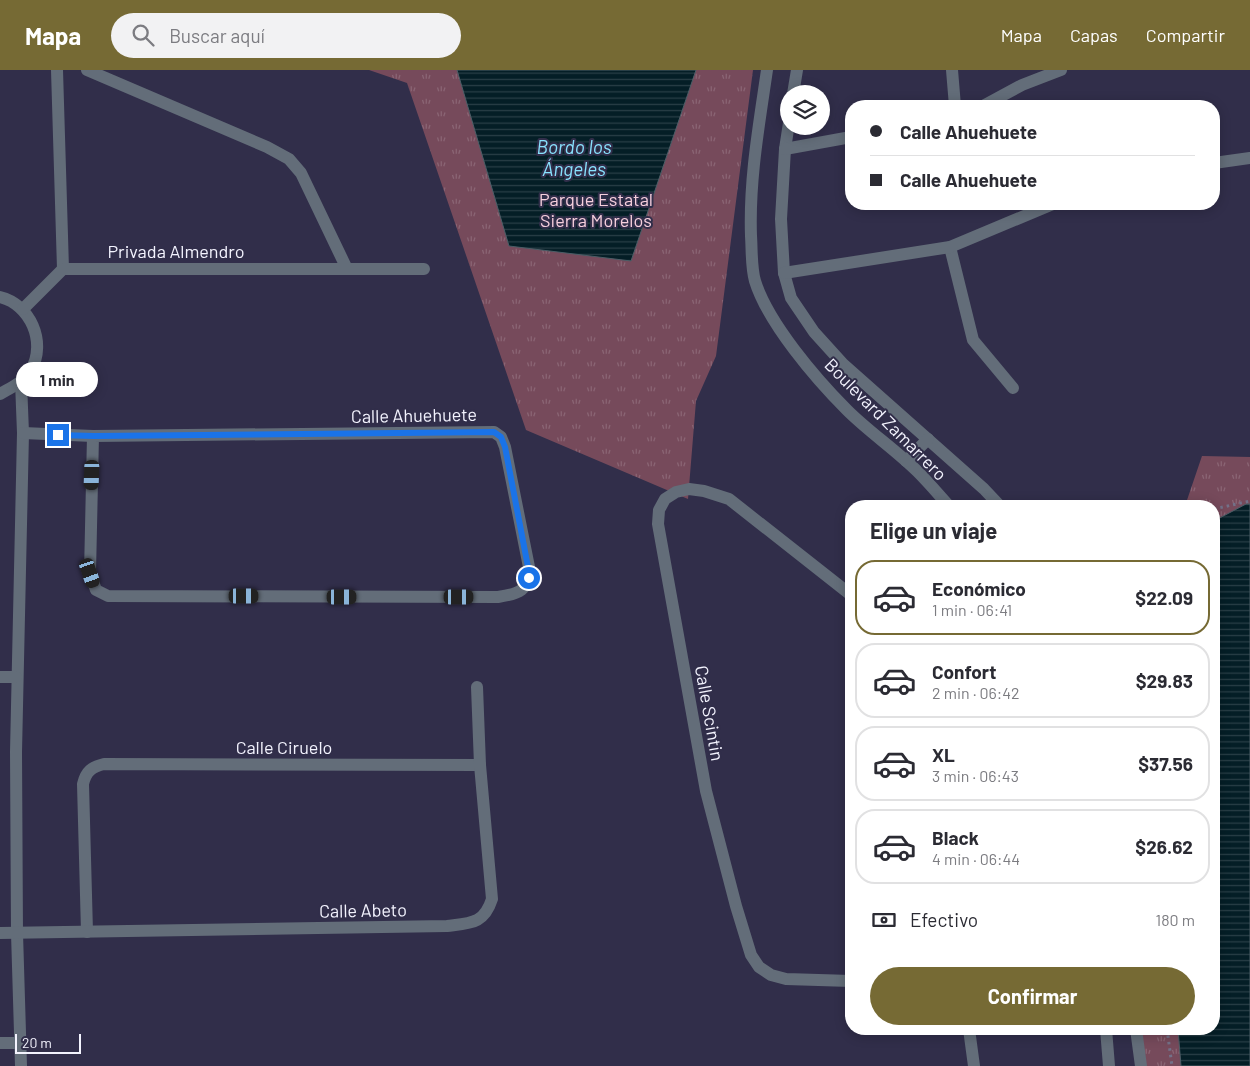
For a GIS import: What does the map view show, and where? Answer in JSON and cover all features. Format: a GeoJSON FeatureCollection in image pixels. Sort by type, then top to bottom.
{"type":"FeatureCollection","features":[{"type":"Feature","properties":{"kind":"street"},"geometry":{"type":"LineString","coordinates":[[23,309],[64,269],[57,70]]}},
{"type":"Feature","properties":{"kind":"street"},"geometry":{"type":"LineString","coordinates":[[87,70],[267,146],[289,159],[302,173],[347,269]]}},
{"type":"Feature","properties":{"kind":"street","name":"Boulevard Zamarrero"},"geometry":{"type":"LineString","coordinates":[[768,70],[756,145],[750,206],[754,270],[761,297],[799,355],[847,410],[918,472],[944,500]]}},
{"type":"Feature","properties":{"kind":"street"},"geometry":{"type":"LineString","coordinates":[[795,85],[797,70]]}},
{"type":"Feature","properties":{"kind":"street"},"geometry":{"type":"LineString","coordinates":[[952,70],[954,100]]}},
{"type":"Feature","properties":{"kind":"street"},"geometry":{"type":"LineString","coordinates":[[994,100],[1022,85],[1061,70]]}},
{"type":"Feature","properties":{"kind":"street","name":"Boulevard Zamarrero"},"geometry":{"type":"LineString","coordinates":[[787,135],[781,219],[784,273],[791,298],[814,332],[843,364],[994,500]]}},
{"type":"Feature","properties":{"kind":"street"},"geometry":{"type":"LineString","coordinates":[[785,149],[845,138]]}},
{"type":"Feature","properties":{"kind":"street"},"geometry":{"type":"LineString","coordinates":[[1220,162],[1250,158]]}},
{"type":"Feature","properties":{"kind":"street"},"geometry":{"type":"LineString","coordinates":[[784,273],[950,248],[1039,210]]}},
{"type":"Feature","properties":{"kind":"street"},"geometry":{"type":"LineString","coordinates":[[950,248],[973,340],[1013,388]]}},
{"type":"Feature","properties":{"kind":"street","name":"Privada Almendro"},"geometry":{"type":"LineString","coordinates":[[64,269],[424,269]]}},
{"type":"Feature","properties":{"kind":"street"},"geometry":{"type":"LineString","coordinates":[[0,297],[7,298],[23,309],[32,322],[37,338],[36,354],[31,369],[21,382],[0,394]]}},
{"type":"Feature","properties":{"kind":"street"},"geometry":{"type":"LineString","coordinates":[[21,382],[23,434],[16,677],[21,1066]]}},
{"type":"Feature","properties":{"kind":"street","name":"Calle Ahuehuete"},"geometry":{"type":"LineString","coordinates":[[23,434],[94,436],[494,432],[501,437],[505,447],[529,578],[517,594],[498,597],[108,596],[96,590],[90,573],[94,436]]}},
{"type":"Feature","properties":{"kind":"street"},"geometry":{"type":"LineString","coordinates":[[906,461],[928,439]]}},
{"type":"Feature","properties":{"kind":"street","name":"Calle Scintin"},"geometry":{"type":"LineString","coordinates":[[845,590],[729,499],[704,490],[689,489],[676,492],[665,499],[659,510],[658,524],[706,791],[751,955],[759,967],[771,975],[786,980],[845,981]]}},
{"type":"Feature","properties":{"kind":"street"},"geometry":{"type":"LineString","coordinates":[[0,677],[16,677]]}},
{"type":"Feature","properties":{"kind":"street","name":"Calle Abeto"},"geometry":{"type":"LineString","coordinates":[[0,933],[447,926],[473,923],[484,916],[489,910],[492,899],[480,765],[477,687]]}},
{"type":"Feature","properties":{"kind":"street","name":"Calle Ciruelo"},"geometry":{"type":"LineString","coordinates":[[87,932],[83,784],[89,770],[104,764],[480,765]]}},
{"type":"Feature","properties":{"kind":"street"},"geometry":{"type":"LineString","coordinates":[[970,1035],[974,1066]]}},
{"type":"Feature","properties":{"kind":"street"},"geometry":{"type":"LineString","coordinates":[[1107,1035],[1110,1066]]}},
{"type":"Feature","properties":{"kind":"street"},"geometry":{"type":"LineString","coordinates":[[1137,1035],[1141,1066]]}},
{"type":"Feature","properties":{"kind":"street"},"geometry":{"type":"LineString","coordinates":[[0,1044],[20,1043]]}},
{"type":"Feature","properties":{"kind":"path"},"geometry":{"type":"LineString","coordinates":[[1220,508],[1250,501]]}},
{"type":"Feature","properties":{"kind":"path"},"geometry":{"type":"LineString","coordinates":[[1168,1035],[1172,1066]]}},
{"type":"Feature","properties":{"kind":"green space","name":"Parque Estatal Sierra Morelos"},"geometry":{"type":"Polygon","coordinates":[[[369,70],[753,70],[716,356],[696,401],[688,499],[526,430],[407,83],[369,70]]]}},
{"type":"Feature","properties":{"kind":"green space"},"geometry":{"type":"Polygon","coordinates":[[[1202,456],[1250,457],[1250,1066],[1144,1066],[1141,1035],[1220,1035],[1220,500],[1187,500],[1202,456]]]}},
{"type":"Feature","properties":{"kind":"water","name":"Bordo los Ángeles"},"geometry":{"type":"Polygon","coordinates":[[[457,70],[696,70],[631,261],[509,246],[457,70]]]}},
{"type":"Feature","properties":{"kind":"water"},"geometry":{"type":"Polygon","coordinates":[[[1246,504],[1250,504],[1250,1066],[1181,1066],[1178,1035],[1220,1035],[1220,518],[1246,504]]]}},
{"type":"Feature","properties":{"kind":"route"},"geometry":{"type":"LineString","coordinates":[[58,435],[494,432],[501,437],[505,447],[529,578]]}}]}
